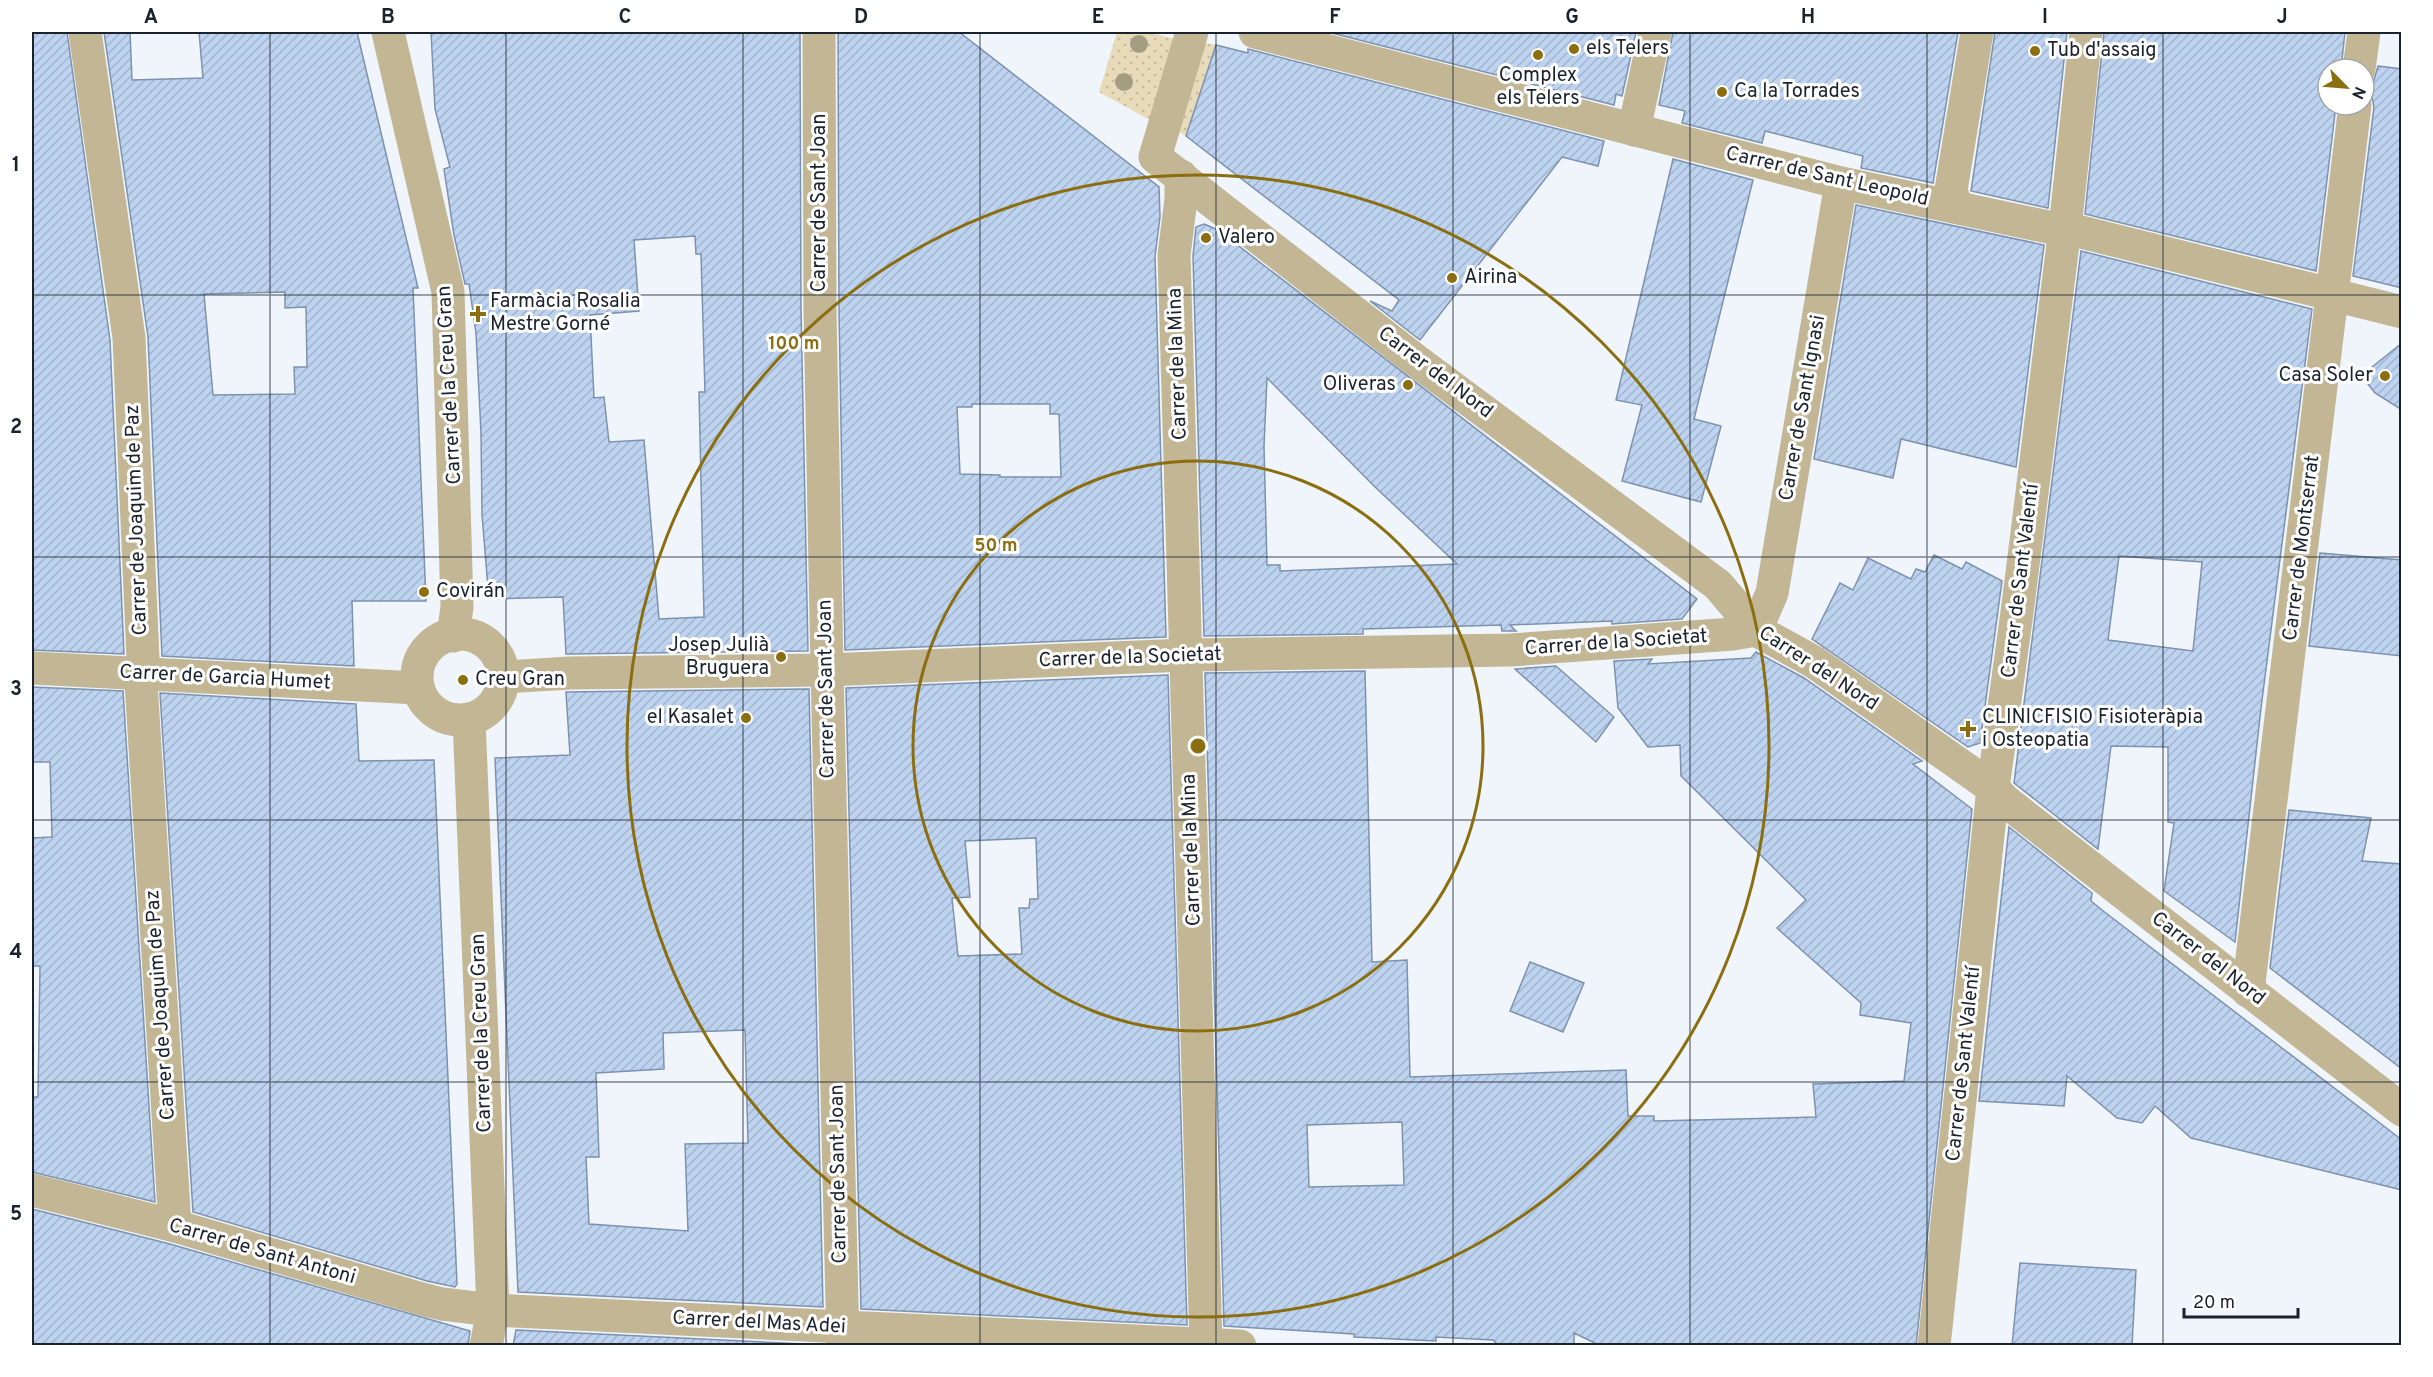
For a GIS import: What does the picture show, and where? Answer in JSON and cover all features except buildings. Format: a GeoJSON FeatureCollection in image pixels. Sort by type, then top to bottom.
{"type":"FeatureCollection","features":[{"type":"Feature","properties":{"kind":"street","name":"Carrer de Joaquim de Paz"},"geometry":{"type":"LineString","coordinates":[[85,32],[129,338],[143,673],[141,683],[175,1226]]}},
{"type":"Feature","properties":{"kind":"street","name":"Carrer de la Creu Gran"},"geometry":{"type":"LineString","coordinates":[[388,32],[448,292],[457,607],[453,636]]}},
{"type":"Feature","properties":{"kind":"street","name":"Carrer de Sant Joan"},"geometry":{"type":"LineString","coordinates":[[819,32],[820,298],[843,1337]]}},
{"type":"Feature","properties":{"kind":"street","name":"Carrer del Nord"},"geometry":{"type":"LineString","coordinates":[[1192,32],[1155,157],[1418,362],[1718,585],[1756,630],[1814,662],[1993,788],[2004,800],[2402,1110]]}},
{"type":"Feature","properties":{"kind":"street","name":"Carrer de Sant Leopold"},"geometry":{"type":"LineString","coordinates":[[1255,32],[1841,183],[2048,227],[2065,228],[2402,312]]}},
{"type":"Feature","properties":{"kind":"street"},"geometry":{"type":"LineString","coordinates":[[1634,130],[1655,32]]}},
{"type":"Feature","properties":{"kind":"street"},"geometry":{"type":"LineString","coordinates":[[1956,207],[1951,190],[1977,32]]}},
{"type":"Feature","properties":{"kind":"street","name":"Carrer de Sant Valentí"},"geometry":{"type":"LineString","coordinates":[[1934,1346],[1993,788],[2065,228],[2086,32]]}},
{"type":"Feature","properties":{"kind":"street"},"geometry":{"type":"LineString","coordinates":[[2361,57],[2364,32]]}},
{"type":"Feature","properties":{"kind":"street","name":"Carrer de Montserrat"},"geometry":{"type":"LineString","coordinates":[[2248,991],[2354,117]]}},
{"type":"Feature","properties":{"kind":"street","name":"Carrer de la Mina"},"geometry":{"type":"LineString","coordinates":[[1181,176],[1181,199],[1174,255],[1206,1344]]}},
{"type":"Feature","properties":{"kind":"street","name":"Carrer de Sant Ignasi"},"geometry":{"type":"LineString","coordinates":[[1756,630],[1772,593],[1841,183]]}},
{"type":"Feature","properties":{"kind":"street","name":"Carrer de la Societat"},"geometry":{"type":"LineString","coordinates":[[503,676],[827,670],[1186,655],[1511,650],[1733,634],[1756,630]]}},
{"type":"Feature","properties":{"kind":"street"},"geometry":{"type":"LineString","coordinates":[[467,635],[488,644],[499,658],[503,676],[502,689],[496,700],[488,710],[470,719],[449,719],[431,710],[418,688],[418,668],[424,655],[432,645],[453,636],[467,635]]}},
{"type":"Feature","properties":{"kind":"street","name":"Carrer de Garcia Humet"},"geometry":{"type":"LineString","coordinates":[[32,668],[418,688]]}},
{"type":"Feature","properties":{"kind":"street","name":"Carrer de la Creu Gran"},"geometry":{"type":"LineString","coordinates":[[470,719],[493,1310],[486,1346]]}},
{"type":"Feature","properties":{"kind":"street","name":"Carrer de Sant Antoni"},"geometry":{"type":"LineString","coordinates":[[32,1190],[175,1226],[422,1299],[442,1304],[493,1310]]}},
{"type":"Feature","properties":{"kind":"street","name":"Carrer del Mas Adei"},"geometry":{"type":"LineString","coordinates":[[493,1310],[843,1337],[1240,1346]]}},
{"type":"Feature","properties":{"kind":"shaded area"},"geometry":{"type":"Polygon","coordinates":[[[1117,32],[1148,32],[1175,39],[1152,121],[1099,92],[1117,32]]]}},
{"type":"Feature","properties":{"kind":"shaded area"},"geometry":{"type":"Polygon","coordinates":[[[1198,42],[1216,45],[1186,136],[1172,128],[1198,42]]]}},
{"type":"Feature","properties":{"kind":"place","name":"els Telers"},"geometry":{"type":"Point","coordinates":[1574,49]}},
{"type":"Feature","properties":{"kind":"place","name":"Tub d'assaig"},"geometry":{"type":"Point","coordinates":[2035,51]}},
{"type":"Feature","properties":{"kind":"place","name":"Complex els Telers"},"geometry":{"type":"Point","coordinates":[1538,55]}},
{"type":"Feature","properties":{"kind":"place","name":"Ca la Torrades"},"geometry":{"type":"Point","coordinates":[1722,92]}},
{"type":"Feature","properties":{"kind":"place","name":"Valero"},"geometry":{"type":"Point","coordinates":[1206,238]}},
{"type":"Feature","properties":{"kind":"place","name":"Airina"},"geometry":{"type":"Point","coordinates":[1452,278]}},
{"type":"Feature","properties":{"kind":"place","name":"Farmàcia Rosalia Mestre Gorné"},"geometry":{"type":"Point","coordinates":[478,314]}},
{"type":"Feature","properties":{"kind":"place","name":"Casa Soler"},"geometry":{"type":"Point","coordinates":[2385,376]}},
{"type":"Feature","properties":{"kind":"place","name":"Oliveras"},"geometry":{"type":"Point","coordinates":[1408,385]}},
{"type":"Feature","properties":{"kind":"place","name":"Covirán"},"geometry":{"type":"Point","coordinates":[424,592]}},
{"type":"Feature","properties":{"kind":"place","name":"Josep Julià Bruguera"},"geometry":{"type":"Point","coordinates":[781,657]}},
{"type":"Feature","properties":{"kind":"place","name":"Creu Gran"},"geometry":{"type":"Point","coordinates":[463,680]}},
{"type":"Feature","properties":{"kind":"place","name":"el Kasalet"},"geometry":{"type":"Point","coordinates":[746,718]}},
{"type":"Feature","properties":{"kind":"place","name":"CLINICFISIO Fisioteràpia i Osteopatia"},"geometry":{"type":"Point","coordinates":[1968,729]}}]}
